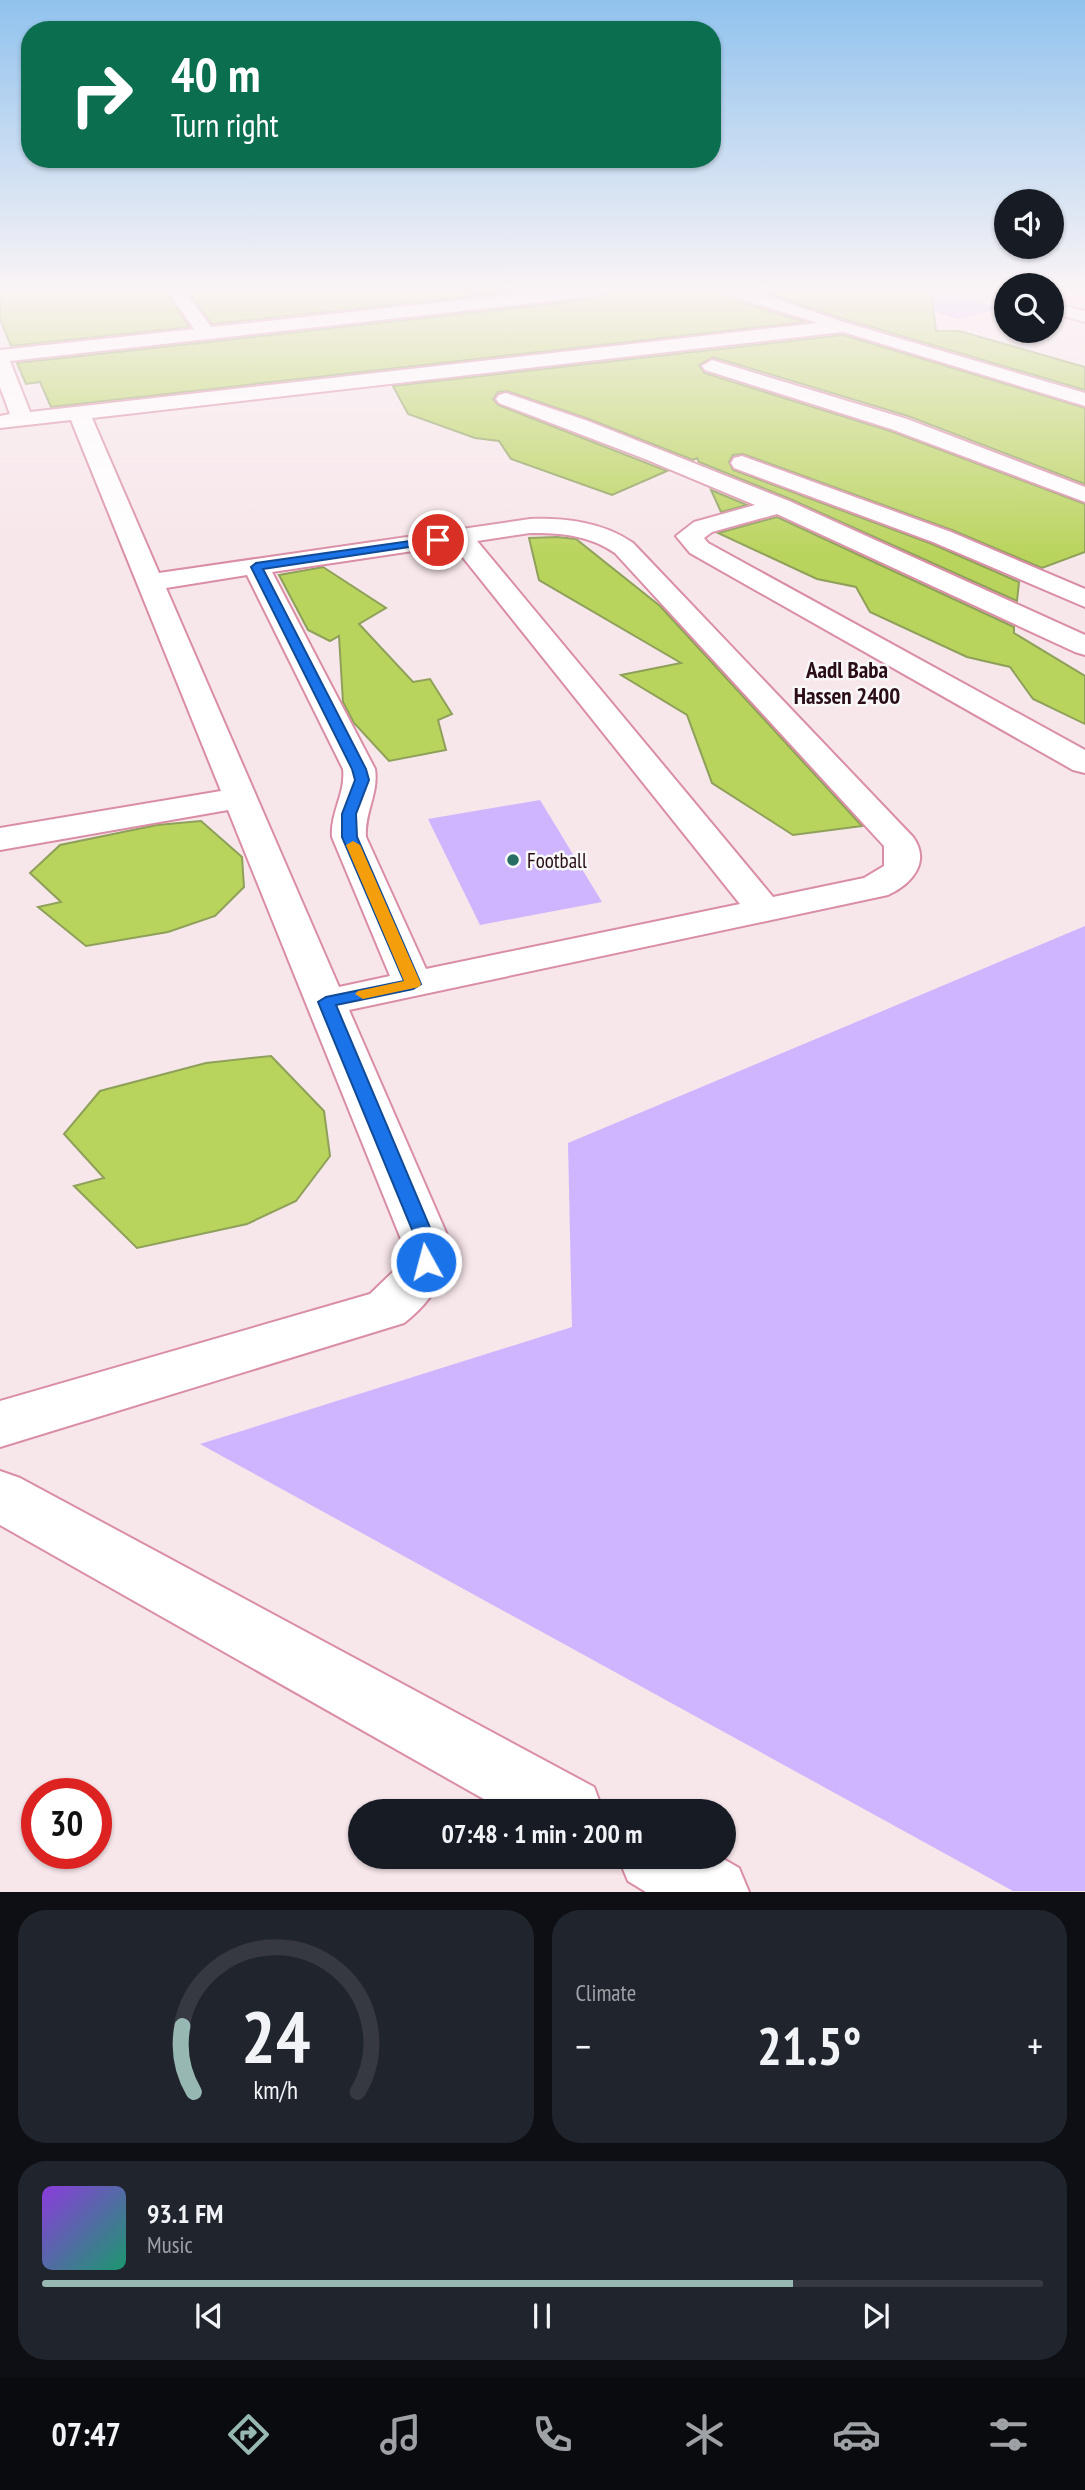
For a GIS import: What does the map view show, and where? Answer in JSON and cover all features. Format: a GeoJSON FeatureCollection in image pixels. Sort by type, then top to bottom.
{"type":"FeatureCollection","features":[{"type":"Feature","properties":{"kind":"street"},"geometry":{"type":"LineString","coordinates":[[8,379],[22,419]]}},
{"type":"Feature","properties":{"kind":"street"},"geometry":{"type":"LineString","coordinates":[[0,422],[375,379]]}},
{"type":"Feature","properties":{"kind":"street"},"geometry":{"type":"LineString","coordinates":[[755,379],[899,424],[1085,495]]}},
{"type":"Feature","properties":{"kind":"street"},"geometry":{"type":"LineString","coordinates":[[1018,379],[1085,400]]}},
{"type":"Feature","properties":{"kind":"street"},"geometry":{"type":"LineString","coordinates":[[543,391],[687,443]]}},
{"type":"Feature","properties":{"kind":"street"},"geometry":{"type":"LineString","coordinates":[[506,399],[663,457],[780,506],[1085,646]]}},
{"type":"Feature","properties":{"kind":"street"},"geometry":{"type":"LineString","coordinates":[[0,1424],[386,1309],[405,1296],[418,1279],[426,1262],[427,1244],[79,413]]}},
{"type":"Feature","properties":{"kind":"street"},"geometry":{"type":"LineString","coordinates":[[726,457],[942,537],[1085,599]]}},
{"type":"Feature","properties":{"kind":"street"},"geometry":{"type":"LineString","coordinates":[[780,506],[703,527],[689,536],[699,548],[1085,763]]}},
{"type":"Feature","properties":{"kind":"street"},"geometry":{"type":"LineString","coordinates":[[149,582],[547,526],[579,529],[617,542],[901,844],[905,855],[903,866],[888,881],[875,887],[326,1002]]}},
{"type":"Feature","properties":{"kind":"street"},"geometry":{"type":"LineString","coordinates":[[460,537],[764,910]]}},
{"type":"Feature","properties":{"kind":"street"},"geometry":{"type":"LineString","coordinates":[[256,567],[359,769],[362,780],[349,814],[349,837],[413,984]]}},
{"type":"Feature","properties":{"kind":"street"},"geometry":{"type":"LineString","coordinates":[[0,839],[240,798]]}},
{"type":"Feature","properties":{"kind":"street"},"geometry":{"type":"LineString","coordinates":[[0,1496],[548,1799]]}},
{"type":"Feature","properties":{"kind":"street"},"geometry":{"type":"LineString","coordinates":[[674,1869],[715,1892]]}},
{"type":"Feature","properties":{"kind":"shaded area","name":"Football"},"geometry":{"type":"Polygon","coordinates":[[[540,800],[602,902],[480,925],[428,819],[540,800]]]}},
{"type":"Feature","properties":{"kind":"shaded area"},"geometry":{"type":"Polygon","coordinates":[[[1085,926],[1085,1891],[1013,1891],[200,1444],[572,1327],[568,1143],[1085,926]]]}},
{"type":"Feature","properties":{"kind":"building"},"geometry":{"type":"Polygon","coordinates":[[[24,379],[297,379],[51,407],[40,382],[26,384],[24,379]]]}},
{"type":"Feature","properties":{"kind":"building"},"geometry":{"type":"Polygon","coordinates":[[[452,379],[724,379],[890,431],[1085,504],[1085,552],[1042,568],[952,530],[743,454],[733,455],[729,462],[733,470],[932,544],[1019,582],[1017,601],[790,499],[699,462],[697,458],[693,460],[589,419],[507,391],[498,392],[493,399],[498,405],[667,471],[612,495],[511,459],[499,441],[475,438],[408,414],[393,386],[452,379]]]}},
{"type":"Feature","properties":{"kind":"building"},"geometry":{"type":"Polygon","coordinates":[[[787,379],[990,379],[1085,408],[1085,484],[908,416],[787,379]]]}},
{"type":"Feature","properties":{"kind":"building"},"geometry":{"type":"Polygon","coordinates":[[[1049,379],[1085,379],[1085,390],[1049,379]]]}},
{"type":"Feature","properties":{"kind":"building"},"geometry":{"type":"Polygon","coordinates":[[[711,490],[747,505],[721,512],[711,490]]]}},
{"type":"Feature","properties":{"kind":"building"},"geometry":{"type":"Polygon","coordinates":[[[777,517],[1014,627],[1014,633],[1085,676],[1085,724],[1033,699],[1010,667],[967,657],[870,612],[856,587],[817,579],[718,533],[777,517]]]}},
{"type":"Feature","properties":{"kind":"building"},"geometry":{"type":"Polygon","coordinates":[[[529,538],[576,539],[660,606],[862,826],[793,835],[712,783],[687,715],[621,675],[681,663],[539,580],[529,538]]]}},
{"type":"Feature","properties":{"kind":"building"},"geometry":{"type":"Polygon","coordinates":[[[323,567],[386,608],[359,624],[413,682],[430,679],[452,714],[438,720],[446,750],[389,761],[354,723],[343,702],[339,636],[330,641],[308,630],[279,575],[323,567]]]}},
{"type":"Feature","properties":{"kind":"building"},"geometry":{"type":"Polygon","coordinates":[[[201,821],[242,857],[244,887],[215,916],[168,932],[86,946],[38,907],[61,902],[30,873],[60,845],[157,825],[201,821]]]}},
{"type":"Feature","properties":{"kind":"building"},"geometry":{"type":"Polygon","coordinates":[[[271,1056],[324,1111],[330,1156],[296,1201],[247,1224],[137,1248],[74,1186],[104,1178],[64,1134],[100,1091],[206,1063],[271,1056]]]}},
{"type":"Feature","properties":{"kind":"slow traffic"},"geometry":{"type":"LineString","coordinates":[[353,845],[413,984],[363,994]]}},
{"type":"Feature","properties":{"kind":"place","name":"Football"},"geometry":{"type":"Point","coordinates":[513,860]}},
{"type":"Feature","properties":{"kind":"district","name":"Aadl Baba Hassen 2400"},"geometry":{"type":"Point","coordinates":[847,682]}},
{"type":"Feature","properties":{"kind":"route"},"geometry":{"type":"LineString","coordinates":[[426,1262],[427,1244],[421,1227],[326,1002],[413,984],[349,837],[349,814],[362,780],[359,769],[256,567],[438,540]]}}]}
